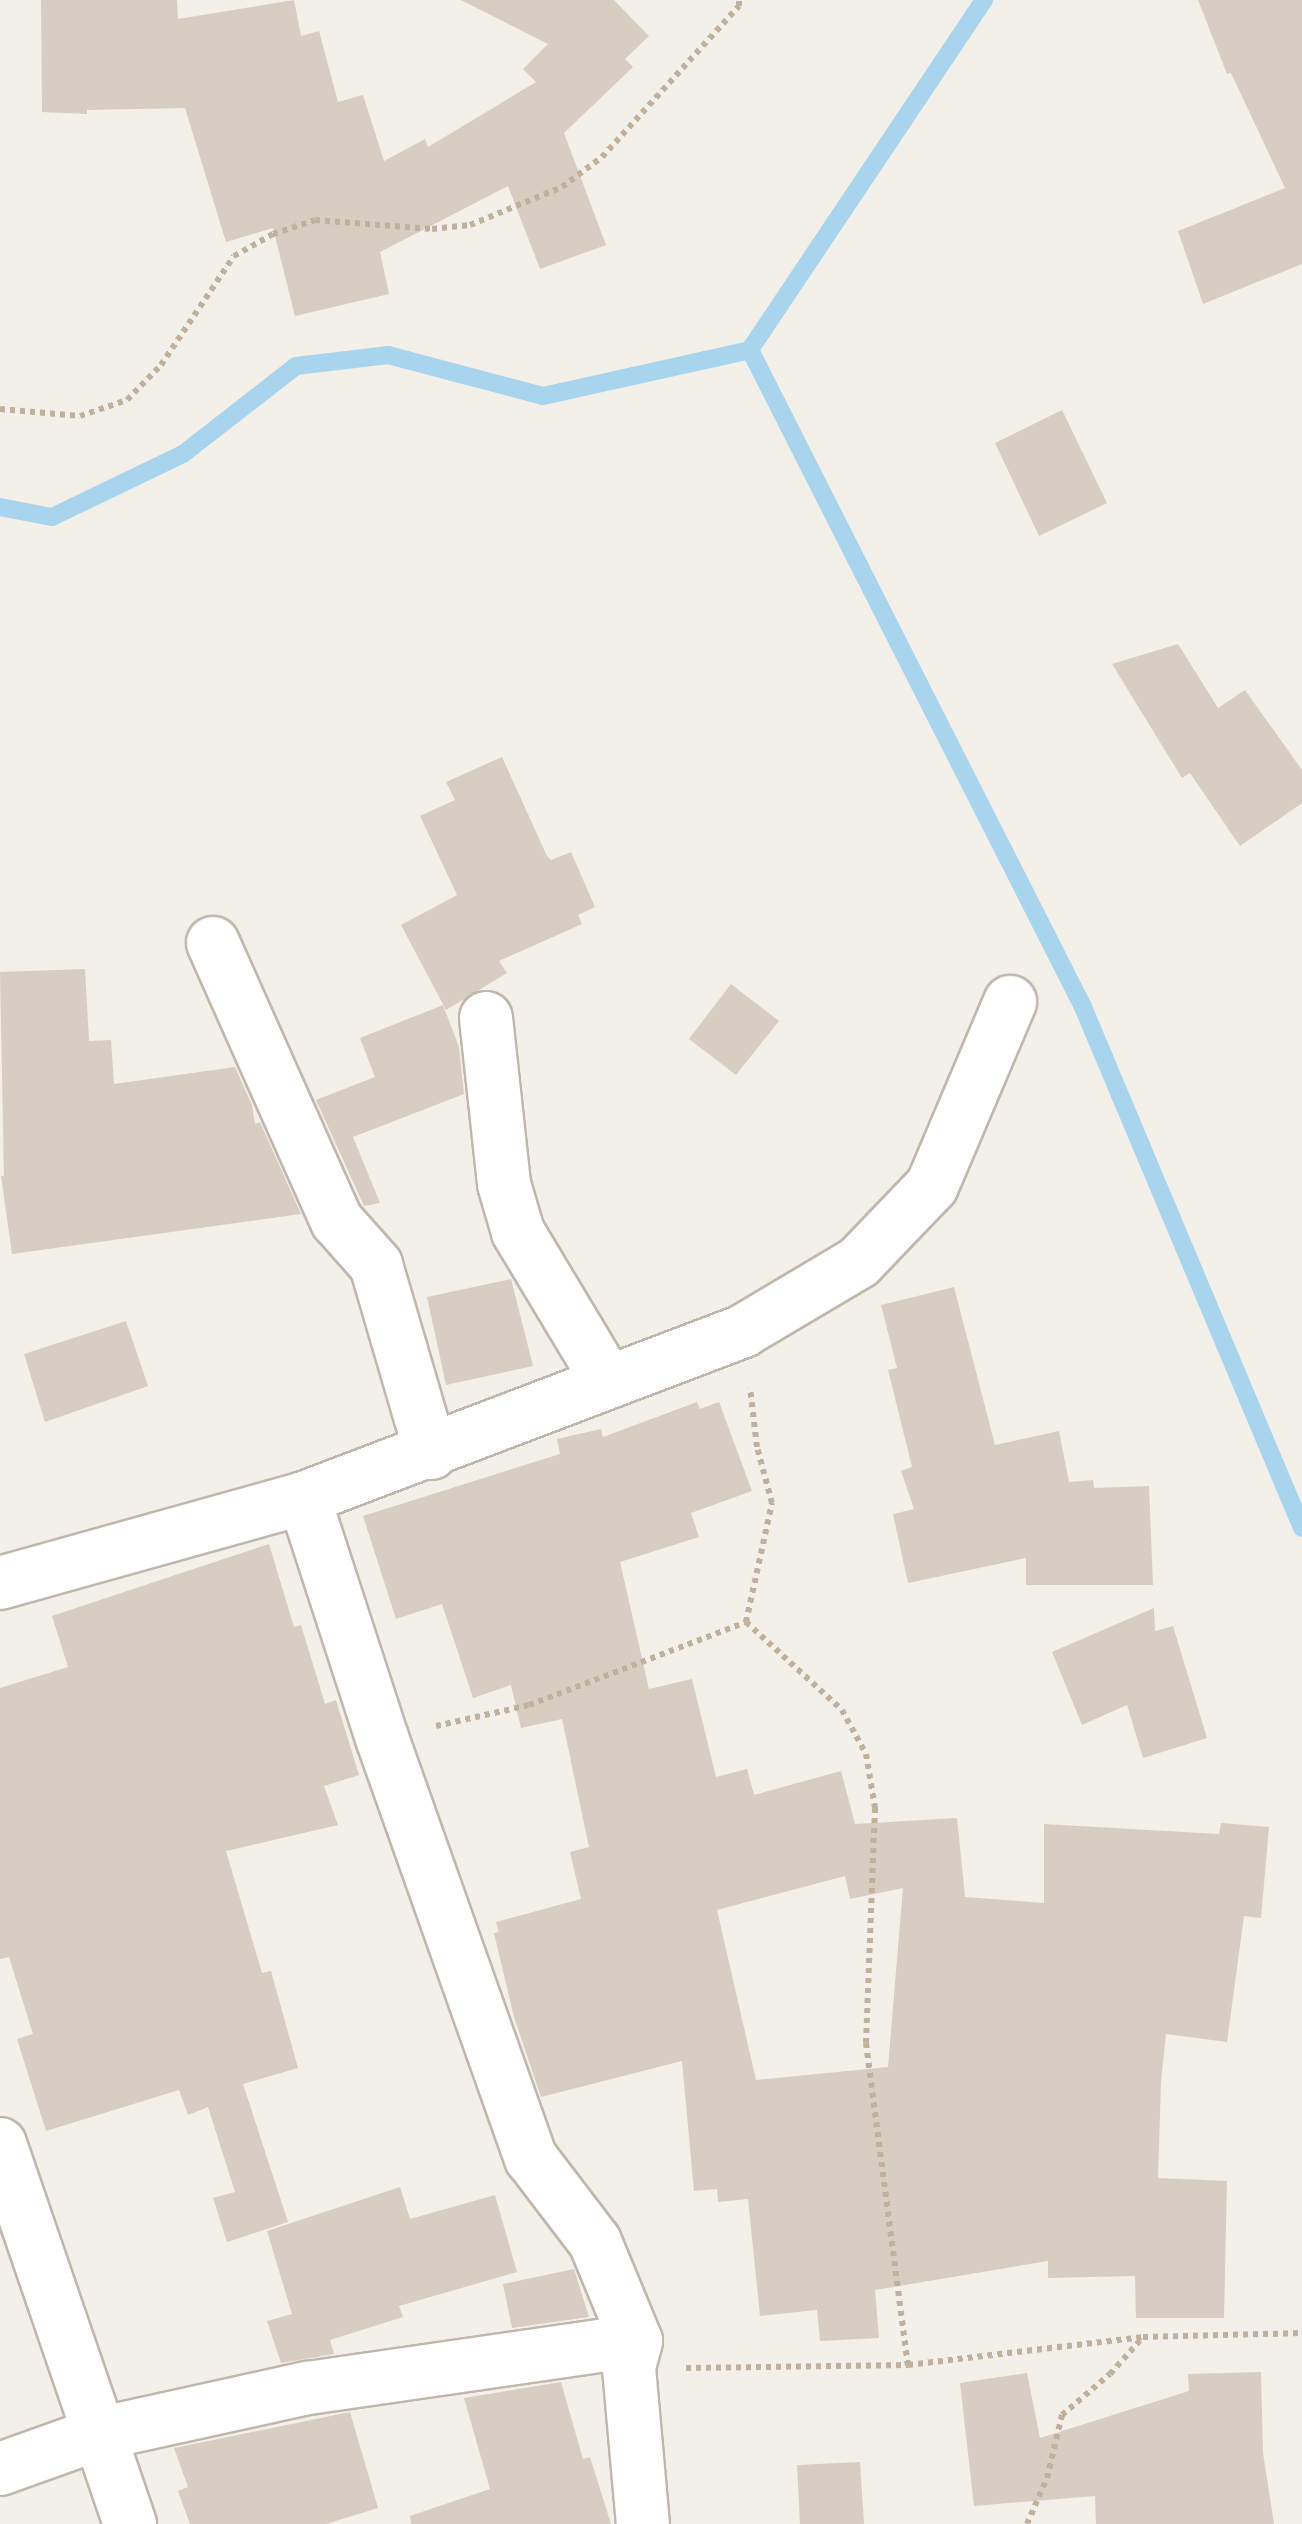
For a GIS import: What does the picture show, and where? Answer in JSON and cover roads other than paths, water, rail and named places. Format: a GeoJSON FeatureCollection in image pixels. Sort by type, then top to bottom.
{"type":"FeatureCollection","features":[{"type":"Feature","properties":{"kind":"street"},"geometry":{"type":"LineString","coordinates":[[213,944],[337,1221],[376,1265],[431,1453]]}},
{"type":"Feature","properties":{"kind":"street"},"geometry":{"type":"LineString","coordinates":[[0,1584],[304,1498],[743,1332],[859,1262],[932,1186],[1010,1002]]}},
{"type":"Feature","properties":{"kind":"street"},"geometry":{"type":"LineString","coordinates":[[486,1018],[502,1168],[518,1232],[608,1382]]}},
{"type":"Feature","properties":{"kind":"street"},"geometry":{"type":"LineString","coordinates":[[304,1498],[382,1738],[531,2158],[595,2242],[633,2355],[643,2524]]}},
{"type":"Feature","properties":{"kind":"street"},"geometry":{"type":"LineString","coordinates":[[0,2144],[130,2524]]}},
{"type":"Feature","properties":{"kind":"street"},"geometry":{"type":"LineString","coordinates":[[0,2469],[98,2434],[308,2388],[633,2355]]}},
{"type":"Feature","properties":{"kind":"waterway"},"geometry":{"type":"LineString","coordinates":[[984,0],[750,350],[1083,1007],[1302,1528]]}},
{"type":"Feature","properties":{"kind":"waterway"},"geometry":{"type":"LineString","coordinates":[[0,507],[52,517],[183,454],[296,366],[388,355],[543,396],[750,350]]}}]}
